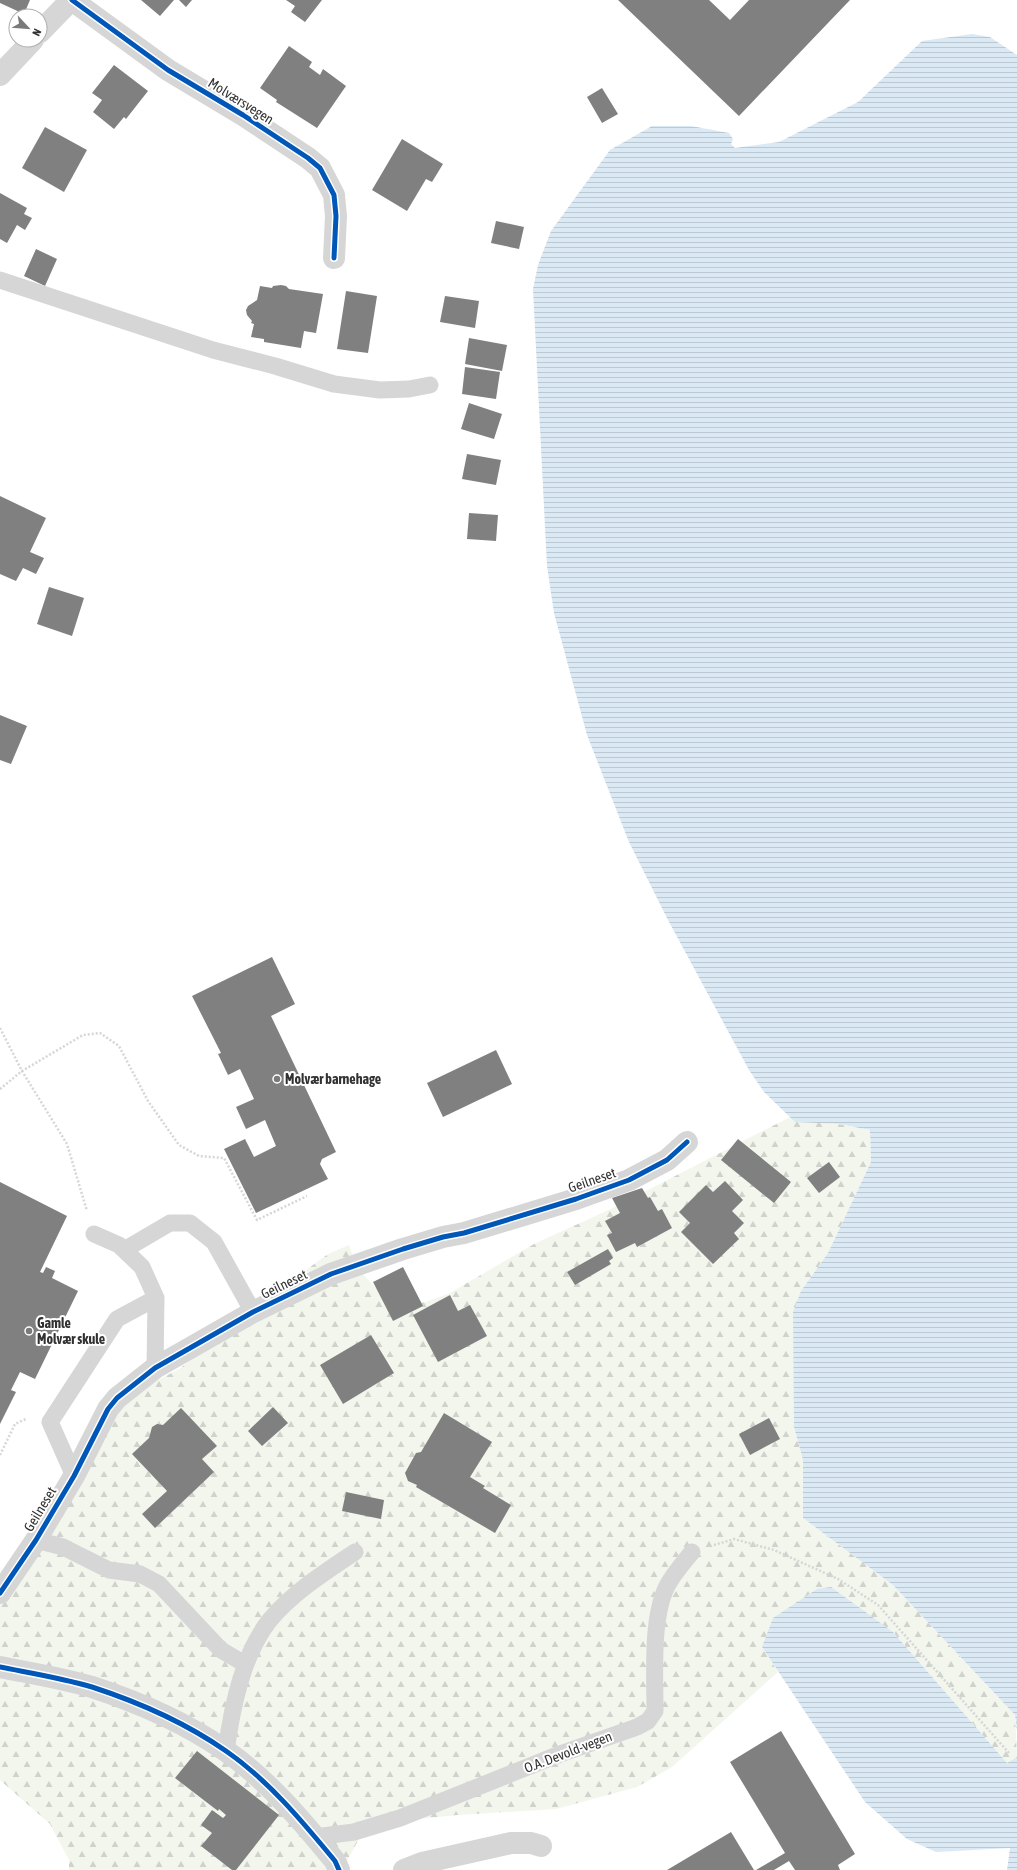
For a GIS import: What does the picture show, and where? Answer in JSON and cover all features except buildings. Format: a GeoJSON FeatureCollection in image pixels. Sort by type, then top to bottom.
{"type":"FeatureCollection","features":[{"type":"Feature","properties":{"kind":"street","name":"Molværsvegen"},"geometry":{"type":"LineString","coordinates":[[48,24],[72,0],[168,70],[243,115],[308,158],[320,168],[334,195],[336,216],[334,258]]}},
{"type":"Feature","properties":{"kind":"street"},"geometry":{"type":"LineString","coordinates":[[0,74],[25,48]]}},
{"type":"Feature","properties":{"kind":"street","name":"Geilneset"},"geometry":{"type":"LineString","coordinates":[[0,1593],[36,1540],[74,1476],[108,1409],[117,1398],[155,1368],[252,1312],[331,1274],[403,1249],[443,1237],[464,1233],[576,1199],[629,1180],[667,1160],[687,1142]]}},
{"type":"Feature","properties":{"kind":"street"},"geometry":{"type":"LineString","coordinates":[[0,1667],[91,1687],[140,1704],[197,1733],[226,1750],[283,1801],[335,1861],[339,1870]]}},
{"type":"Feature","properties":{"kind":"street"},"geometry":{"type":"LineString","coordinates":[[404,1870],[422,1863],[511,1843],[532,1842],[541,1846]]}},
{"type":"Feature","properties":{"kind":"lane"},"geometry":{"type":"LineString","coordinates":[[0,280],[213,350],[275,366],[334,384],[380,390],[409,389],[430,385]]}},
{"type":"Feature","properties":{"kind":"lane"},"geometry":{"type":"LineString","coordinates":[[124,1250],[170,1223],[190,1223],[214,1242],[252,1312]]}},
{"type":"Feature","properties":{"kind":"lane"},"geometry":{"type":"LineString","coordinates":[[94,1234],[119,1245],[142,1267],[156,1298],[155,1368]]}},
{"type":"Feature","properties":{"kind":"lane"},"geometry":{"type":"LineString","coordinates":[[74,1476],[50,1422],[117,1319],[156,1298]]}},
{"type":"Feature","properties":{"kind":"lane","name":"Geilneset"},"geometry":{"type":"LineString","coordinates":[[36,1540],[63,1547],[109,1570],[140,1574],[159,1584],[221,1650],[245,1664]]}},
{"type":"Feature","properties":{"kind":"lane"},"geometry":{"type":"LineString","coordinates":[[226,1750],[245,1664],[269,1622],[281,1608],[313,1581],[354,1552]]}},
{"type":"Feature","properties":{"kind":"lane","name":"O.A. Devold-vegen"},"geometry":{"type":"LineString","coordinates":[[315,1837],[354,1832],[400,1818],[560,1754],[636,1727],[648,1721],[654,1711],[656,1631],[662,1601],[666,1587],[692,1552]]}},
{"type":"Feature","properties":{"kind":"path"},"geometry":{"type":"LineString","coordinates":[[0,1028],[22,1071],[67,1144],[94,1234]]}},
{"type":"Feature","properties":{"kind":"path"},"geometry":{"type":"LineString","coordinates":[[0,1090],[22,1071],[83,1036],[100,1033],[118,1046],[148,1101],[179,1145],[199,1156],[224,1158],[257,1220],[307,1196]]}},
{"type":"Feature","properties":{"kind":"path"},"geometry":{"type":"LineString","coordinates":[[0,1455],[15,1424],[30,1417],[50,1422]]}},
{"type":"Feature","properties":{"kind":"path"},"geometry":{"type":"LineString","coordinates":[[692,1552],[734,1539],[774,1550],[838,1579],[878,1605],[1009,1752]]}},
{"type":"Feature","properties":{"kind":"green space"},"geometry":{"type":"Polygon","coordinates":[[[790,1117],[795,1122],[839,1124],[870,1130],[871,1162],[828,1253],[801,1291],[794,1427],[803,1460],[803,1518],[893,1585],[1015,1715],[1017,1757],[1007,1763],[893,1632],[762,1647],[778,1672],[672,1767],[637,1787],[556,1809],[457,1815],[410,1820],[360,1837],[342,1870],[69,1870],[69,1860],[50,1824],[0,1780],[0,1603],[72,1456],[115,1403],[179,1369],[256,1311],[272,1295],[328,1254],[349,1245],[357,1268],[385,1298],[402,1306],[426,1302],[450,1293],[534,1244],[611,1209],[790,1117]]]}},
{"type":"Feature","properties":{"kind":"shaded area"},"geometry":{"type":"Polygon","coordinates":[[[972,34],[990,37],[1017,55],[1017,1732],[1015,1715],[893,1585],[803,1518],[803,1460],[794,1427],[793,1312],[801,1291],[828,1253],[871,1162],[870,1130],[839,1124],[795,1122],[764,1092],[749,1070],[668,920],[629,842],[587,735],[554,613],[547,566],[533,289],[538,265],[551,231],[610,150],[652,126],[691,126],[729,133],[733,139],[731,144],[735,148],[779,142],[858,102],[922,41],[972,34]]]}},
{"type":"Feature","properties":{"kind":"shaded area"},"geometry":{"type":"Polygon","coordinates":[[[831,1587],[893,1632],[1007,1763],[1017,1757],[1017,1870],[1007,1870],[1010,1848],[936,1852],[907,1839],[865,1802],[762,1647],[773,1618],[817,1589],[831,1587]]]}},
{"type":"Feature","properties":{"kind":"cycle path"},"geometry":{"type":"LineString","coordinates":[[72,0],[168,70],[243,115],[308,158],[320,168],[334,195],[336,216],[334,258]]}},
{"type":"Feature","properties":{"kind":"cycle path"},"geometry":{"type":"LineString","coordinates":[[0,1593],[36,1540],[74,1476],[108,1409],[117,1398],[155,1368],[253,1312],[331,1274],[403,1249],[443,1237],[464,1233],[576,1199],[629,1180],[667,1160],[687,1142]]}},
{"type":"Feature","properties":{"kind":"cycle path"},"geometry":{"type":"LineString","coordinates":[[0,1667],[92,1687],[144,1706],[195,1731],[241,1762],[270,1788],[323,1846],[335,1861],[339,1870]]}},
{"type":"Feature","properties":{"kind":"place","name":"Molvær barnehage"},"geometry":{"type":"Point","coordinates":[277,1079]}},
{"type":"Feature","properties":{"kind":"place","name":"Gamle Molvær skule"},"geometry":{"type":"Point","coordinates":[29,1331]}}]}
